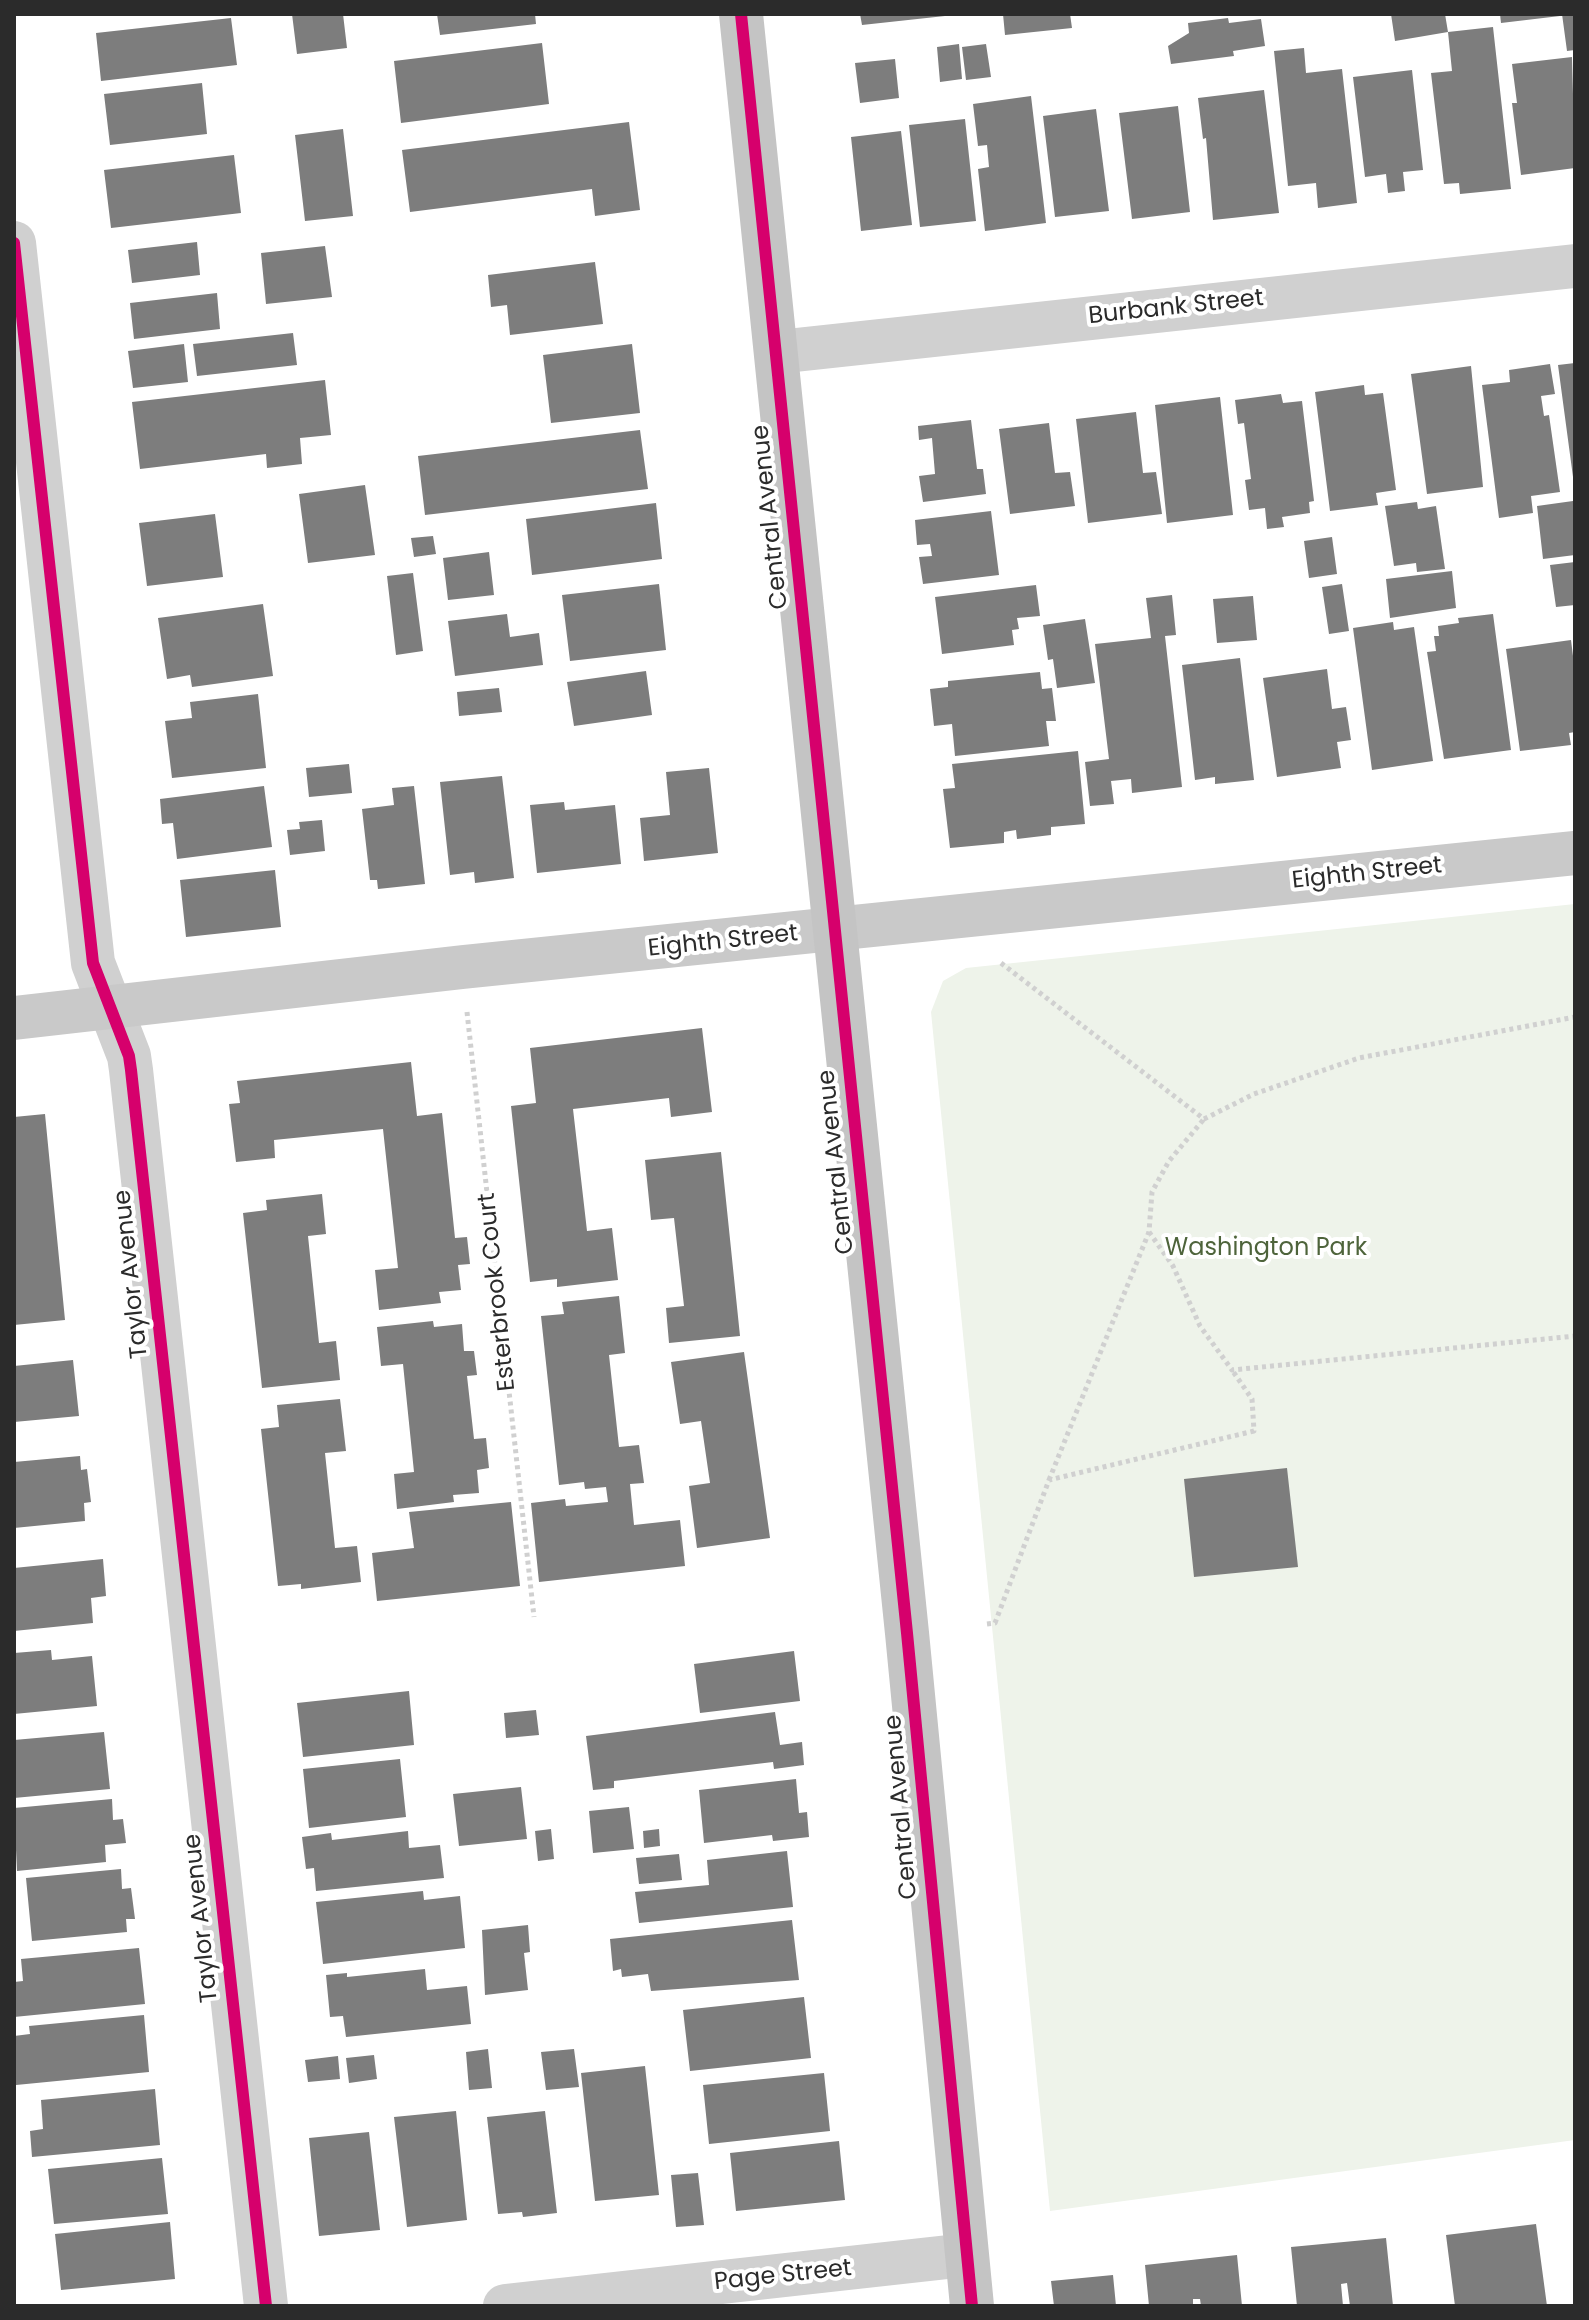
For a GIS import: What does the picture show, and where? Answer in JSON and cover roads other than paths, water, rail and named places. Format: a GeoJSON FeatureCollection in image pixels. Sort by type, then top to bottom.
{"type":"FeatureCollection","features":[{"type":"Feature","properties":{"kind":"main road","name":"Central Avenue"},"geometry":{"type":"LineString","coordinates":[[741,14],[909,1648],[972,2306]]}},
{"type":"Feature","properties":{"kind":"main road","name":"Eighth Street"},"geometry":{"type":"LineString","coordinates":[[14,1018],[463,967],[1575,853]]}},
{"type":"Feature","properties":{"kind":"street","name":"Taylor Avenue"},"geometry":{"type":"LineString","coordinates":[[14,243],[91,954],[131,1070],[266,2306]]}},
{"type":"Feature","properties":{"kind":"street","name":"Burbank Street"},"geometry":{"type":"LineString","coordinates":[[777,352],[1575,266]]}},
{"type":"Feature","properties":{"kind":"street","name":"Page Street"},"geometry":{"type":"LineString","coordinates":[[505,2306],[966,2255]]}},
{"type":"Feature","properties":{"kind":"park label","name":"Washington Park"},"geometry":{"type":"Point","coordinates":[1266,1249]}}]}
